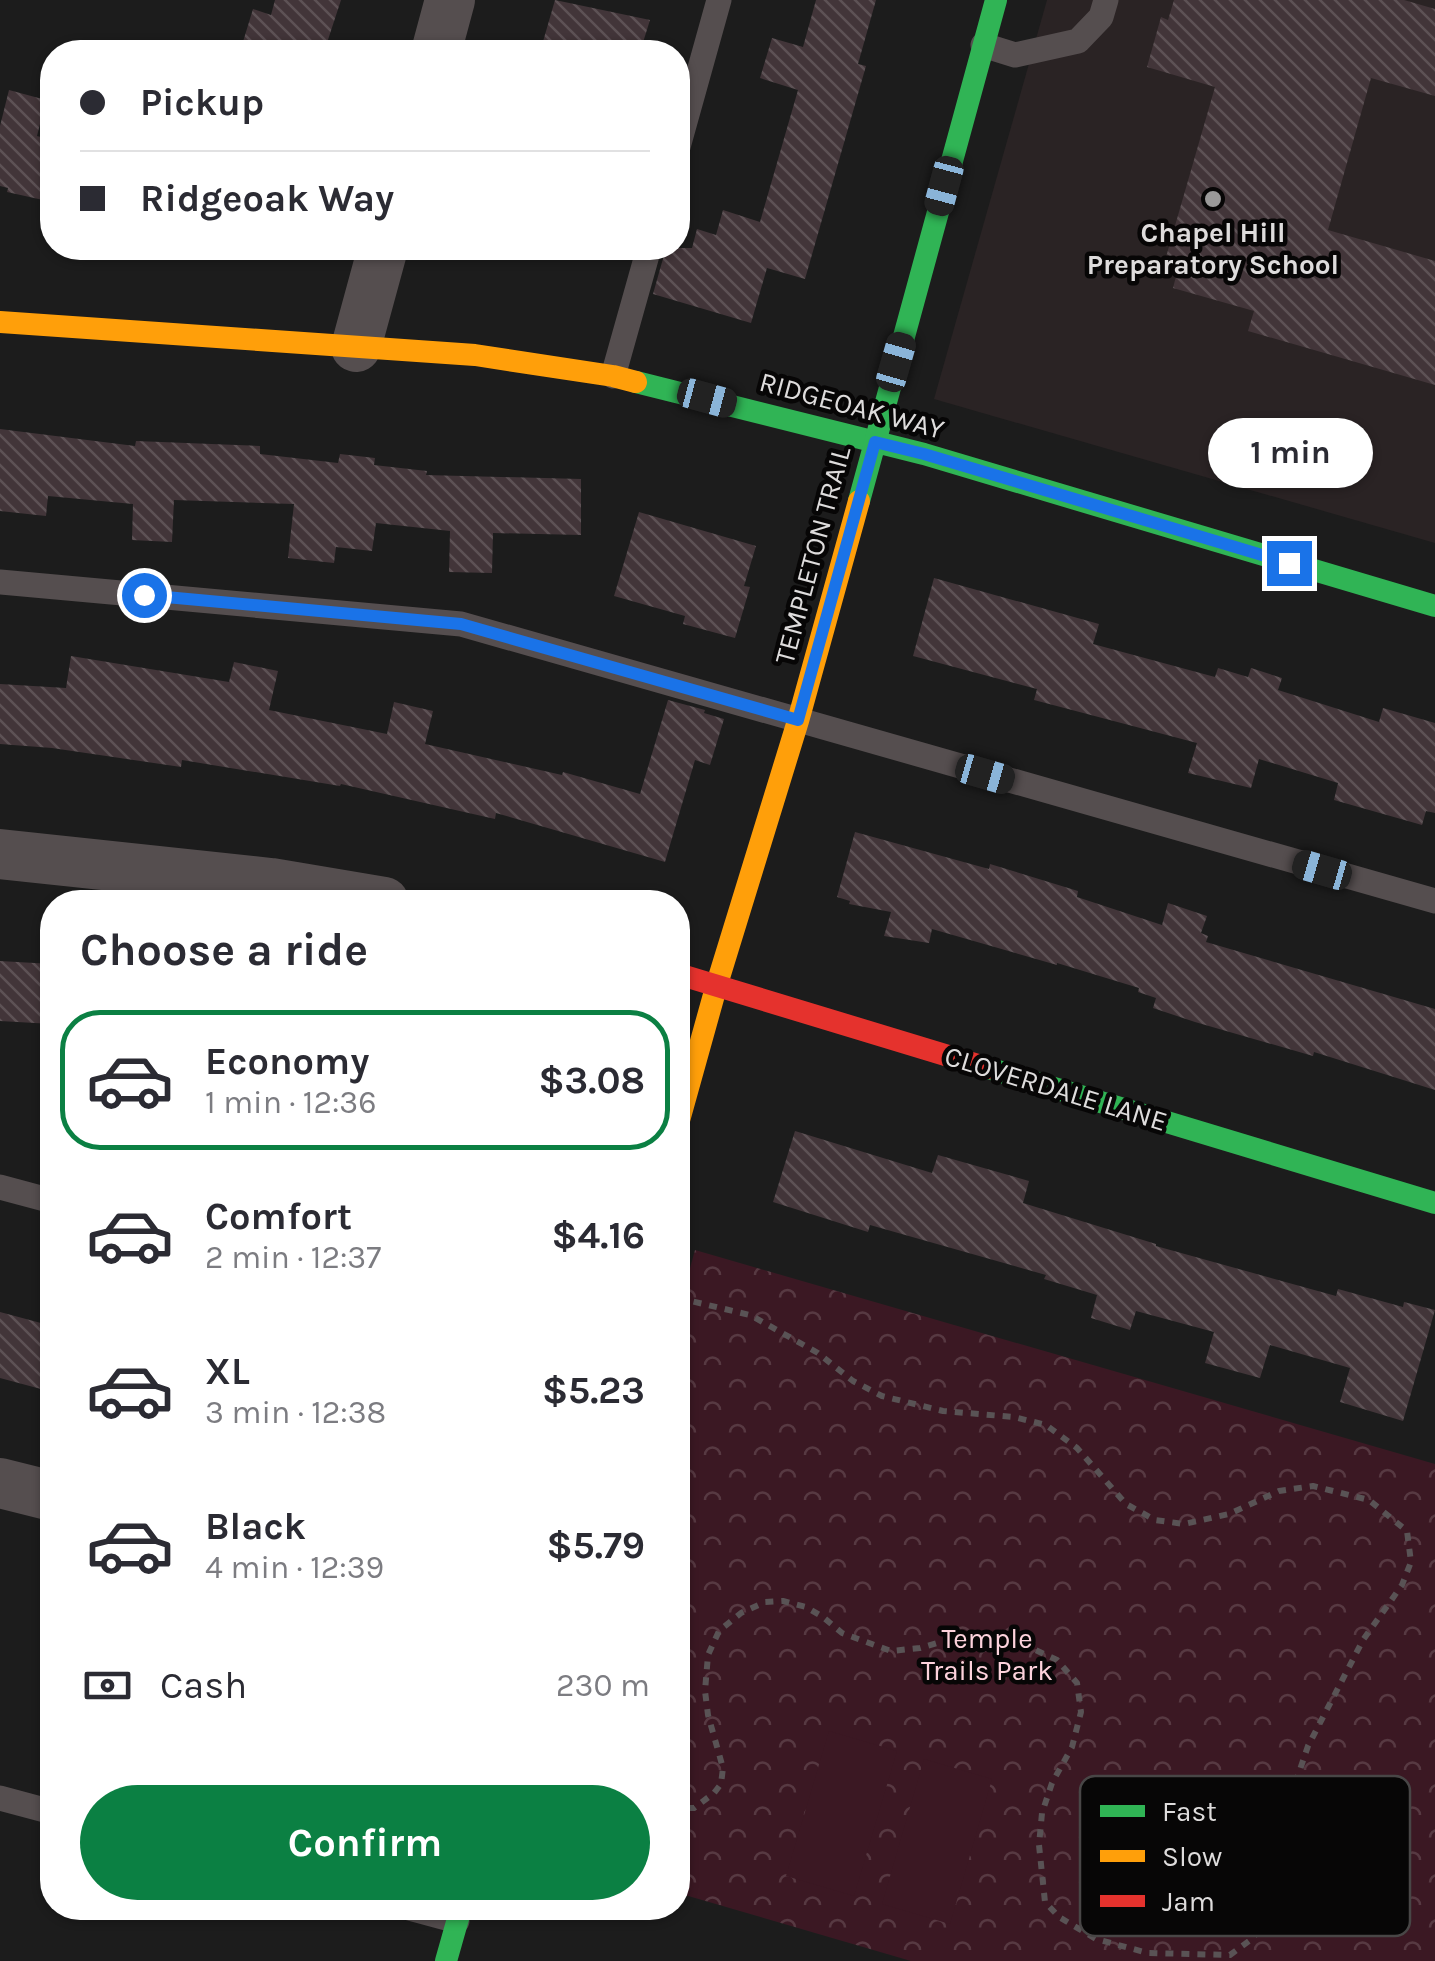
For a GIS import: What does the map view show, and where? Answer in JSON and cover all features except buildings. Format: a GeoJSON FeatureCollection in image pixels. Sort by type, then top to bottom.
{"type":"FeatureCollection","features":[{"type":"Feature","properties":{"kind":"street"},"geometry":{"type":"LineString","coordinates":[[439,40],[450,0]]}},
{"type":"Feature","properties":{"kind":"street","name":"TEMPLETON TRAIL"},"geometry":{"type":"LineString","coordinates":[[690,1081],[798,720],[996,0]]}},
{"type":"Feature","properties":{"kind":"street"},"geometry":{"type":"LineString","coordinates":[[356,346],[379,260]]}},
{"type":"Feature","properties":{"kind":"street","name":"RIDGEOAK WAY"},"geometry":{"type":"LineString","coordinates":[[0,322],[475,355],[613,376],[942,460],[1435,606]]}},
{"type":"Feature","properties":{"kind":"street"},"geometry":{"type":"LineString","coordinates":[[0,854],[313,890]]}},
{"type":"Feature","properties":{"kind":"street","name":"CLOVERDALE LANE"},"geometry":{"type":"LineString","coordinates":[[690,977],[1435,1204]]}},
{"type":"Feature","properties":{"kind":"street"},"geometry":{"type":"LineString","coordinates":[[0,1483],[40,1493]]}},
{"type":"Feature","properties":{"kind":"street"},"geometry":{"type":"LineString","coordinates":[[446,1961],[457,1920]]}},
{"type":"Feature","properties":{"kind":"lane"},"geometry":{"type":"LineString","coordinates":[[690,103],[719,0]]}},
{"type":"Feature","properties":{"kind":"lane"},"geometry":{"type":"LineString","coordinates":[[983,45],[1014,55],[1078,41],[1102,16],[1106,0]]}},
{"type":"Feature","properties":{"kind":"lane"},"geometry":{"type":"LineString","coordinates":[[613,376],[646,260]]}},
{"type":"Feature","properties":{"kind":"lane"},"geometry":{"type":"LineString","coordinates":[[0,582],[461,624],[1435,902]]}},
{"type":"Feature","properties":{"kind":"lane"},"geometry":{"type":"LineString","coordinates":[[0,1187],[40,1198]]}},
{"type":"Feature","properties":{"kind":"lane"},"geometry":{"type":"LineString","coordinates":[[0,1798],[40,1809]]}},
{"type":"Feature","properties":{"kind":"path"},"geometry":{"type":"LineString","coordinates":[[690,1301],[750,1315],[818,1353],[853,1382],[882,1396],[1046,1425],[1077,1448],[1126,1504],[1155,1520],[1184,1524],[1228,1514],[1280,1490],[1313,1486],[1369,1500],[1407,1530],[1411,1562],[1402,1585],[1362,1640],[1308,1746],[1298,1776]]}},
{"type":"Feature","properties":{"kind":"path"},"geometry":{"type":"LineString","coordinates":[[690,1808],[721,1784],[724,1768],[708,1715],[708,1655],[718,1630],[741,1613],[765,1602],[783,1600],[823,1616],[842,1633],[890,1651],[920,1648],[957,1637],[994,1634],[1014,1640],[1057,1660],[1077,1683],[1081,1712],[1072,1747],[1052,1783],[1042,1813],[1039,1845],[1045,1902],[1059,1917],[1080,1929]]}},
{"type":"Feature","properties":{"kind":"path"},"geometry":{"type":"LineString","coordinates":[[1091,1936],[1148,1952],[1230,1955],[1254,1936]]}},
{"type":"Feature","properties":{"kind":"shaded area","name":"Chapel Hill Preparatory School"},"geometry":{"type":"Polygon","coordinates":[[[1047,0],[1435,0],[1435,543],[934,399],[1047,0]]]}},
{"type":"Feature","properties":{"kind":"green space","name":"Temple Trails Park"},"geometry":{"type":"Polygon","coordinates":[[[695,1250],[1435,1464],[1435,1961],[911,1961],[690,1897],[690,1268],[695,1250]]]}},
{"type":"Feature","properties":{"kind":"green space"},"geometry":{"type":"Polygon","coordinates":[[[829,1731],[897,1751],[854,1896],[786,1876],[829,1731]]]}},
{"type":"Feature","properties":{"kind":"green space"},"geometry":{"type":"Polygon","coordinates":[[[924,1759],[992,1779],[950,1924],[882,1904],[924,1759]]]}},
{"type":"Feature","properties":{"kind":"traffic: fast"},"geometry":{"type":"LineString","coordinates":[[859,501],[996,0]]}},
{"type":"Feature","properties":{"kind":"traffic: fast"},"geometry":{"type":"LineString","coordinates":[[636,382],[924,454],[1435,606]]}},
{"type":"Feature","properties":{"kind":"traffic: fast"},"geometry":{"type":"LineString","coordinates":[[988,1068],[1435,1203]]}},
{"type":"Feature","properties":{"kind":"traffic: fast"},"geometry":{"type":"LineString","coordinates":[[446,1961],[458,1920]]}},
{"type":"Feature","properties":{"kind":"traffic: slow"},"geometry":{"type":"LineString","coordinates":[[0,322],[475,355],[636,382]]}},
{"type":"Feature","properties":{"kind":"traffic: slow"},"geometry":{"type":"LineString","coordinates":[[690,1081],[859,501]]}},
{"type":"Feature","properties":{"kind":"traffic: jam"},"geometry":{"type":"LineString","coordinates":[[690,978],[988,1068]]}},
{"type":"Feature","properties":{"kind":"place","name":"Chapel Hill Preparatory School"},"geometry":{"type":"Point","coordinates":[1213,199]}},
{"type":"Feature","properties":{"kind":"route"},"geometry":{"type":"LineString","coordinates":[[144,595],[461,624],[798,720],[875,442],[1289,563]]}}]}
